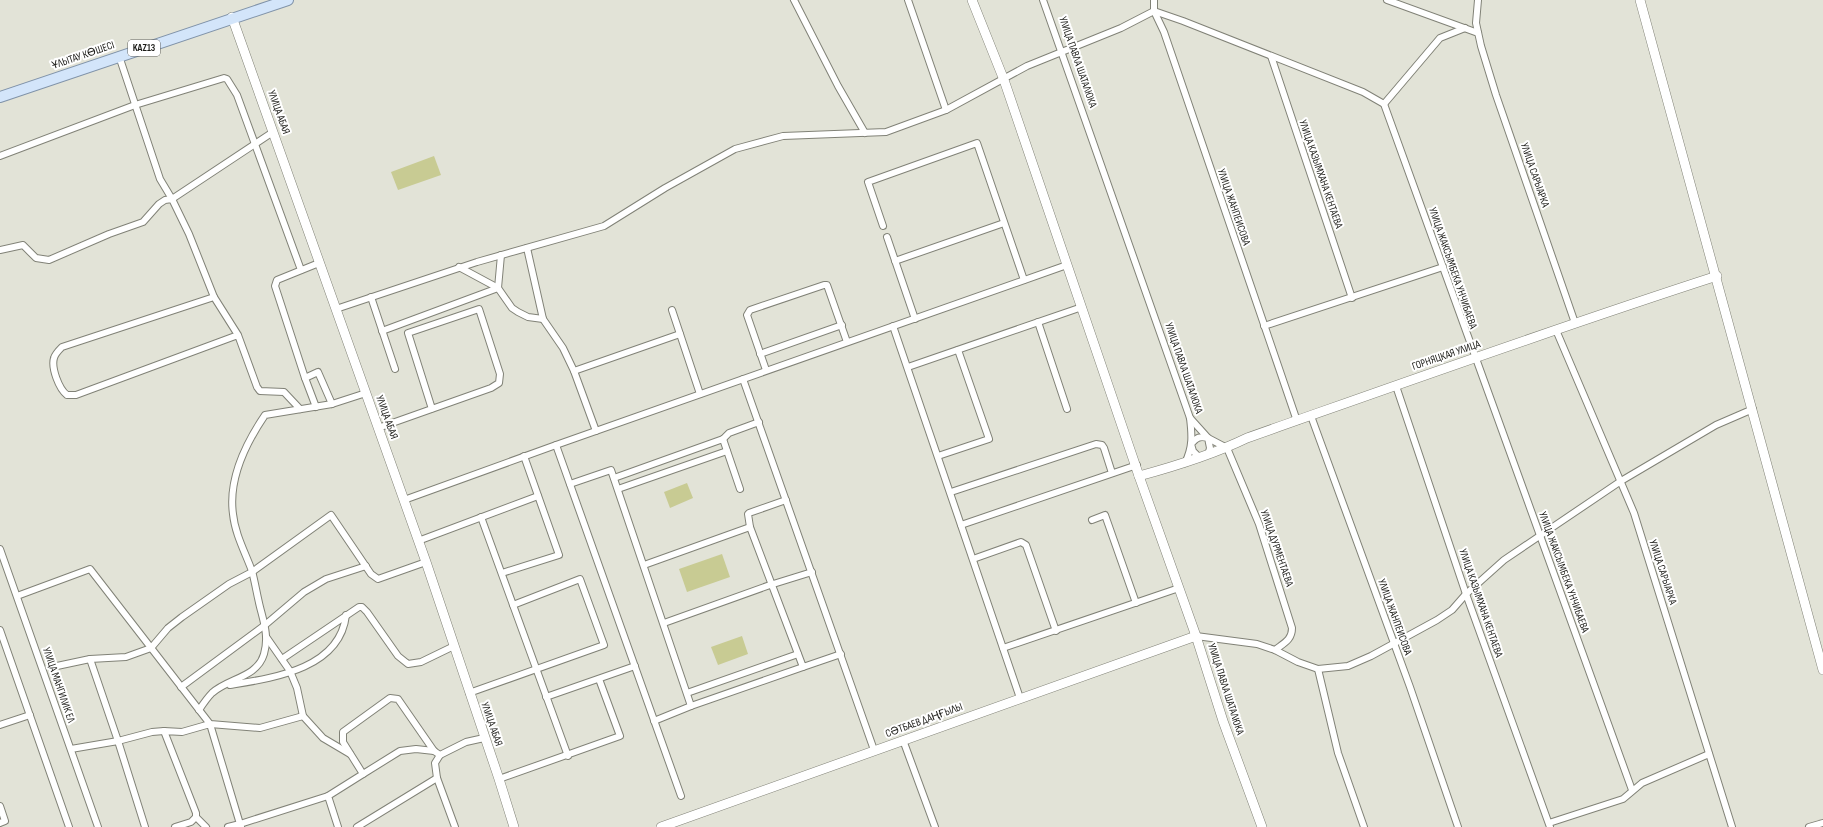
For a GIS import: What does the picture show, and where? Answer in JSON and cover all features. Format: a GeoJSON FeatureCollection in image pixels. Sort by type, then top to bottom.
{"type":"FeatureCollection","features":[{"type":"Feature","properties":{"kind":"main road","name":"ҰЛЫТАУ КӨШЕСІ"},"geometry":{"type":"LineString","coordinates":[[0,97],[232,17],[288,0]]}},
{"type":"Feature","properties":{"kind":"street"},"geometry":{"type":"LineString","coordinates":[[794,0],[838,86],[865,133]]}},
{"type":"Feature","properties":{"kind":"street"},"geometry":{"type":"LineString","coordinates":[[908,0],[946,110]]}},
{"type":"Feature","properties":{"kind":"street","name":"УЛИЦА ПАВЛА ШАТАЛЮКА"},"geometry":{"type":"LineString","coordinates":[[972,0],[1004,80],[1196,636],[1223,721],[1262,827]]}},
{"type":"Feature","properties":{"kind":"street","name":"УЛИЦА ПАВЛА ШАТАЛЮКА"},"geometry":{"type":"LineString","coordinates":[[1044,0],[1190,418],[1193,437],[1190,453],[1185,463]]}},
{"type":"Feature","properties":{"kind":"street","name":"УЛИЦА ЖАНПЕИСОВА"},"geometry":{"type":"LineString","coordinates":[[1154,0],[1154,11],[1164,32],[1297,421]]}},
{"type":"Feature","properties":{"kind":"street"},"geometry":{"type":"LineString","coordinates":[[1387,0],[1478,33]]}},
{"type":"Feature","properties":{"kind":"street","name":"УЛИЦА САРЫАРКА"},"geometry":{"type":"LineString","coordinates":[[1478,0],[1476,23],[1496,95],[1575,323]]}},
{"type":"Feature","properties":{"kind":"street"},"geometry":{"type":"LineString","coordinates":[[1640,0],[1717,276],[1823,670]]}},
{"type":"Feature","properties":{"kind":"street"},"geometry":{"type":"LineString","coordinates":[[336,309],[459,268],[604,226],[665,188],[735,149],[783,136],[886,132],[946,110],[1004,80],[1027,66],[1121,28],[1154,11],[1362,92],[1384,104],[1415,65],[1440,38],[1465,28]]}},
{"type":"Feature","properties":{"kind":"street","name":"УЛИЦА АБАЯ"},"geometry":{"type":"LineString","coordinates":[[232,17],[426,562],[514,827]]}},
{"type":"Feature","properties":{"kind":"street"},"geometry":{"type":"LineString","coordinates":[[119,56],[160,179],[172,199],[188,234],[214,298],[238,335],[257,387],[260,391],[284,392],[300,409]]}},
{"type":"Feature","properties":{"kind":"street","name":"УЛИЦА КАЗЫМХАНА КЕНТАЕВА"},"geometry":{"type":"LineString","coordinates":[[1271,56],[1352,298]]}},
{"type":"Feature","properties":{"kind":"street"},"geometry":{"type":"LineString","coordinates":[[0,156],[135,105],[224,78],[227,79],[237,95],[301,270]]}},
{"type":"Feature","properties":{"kind":"street","name":"УЛИЦА ЖАКСЫМБЕКА УНЧИБАЕВА"},"geometry":{"type":"LineString","coordinates":[[1384,104],[1632,790]]}},
{"type":"Feature","properties":{"kind":"street"},"geometry":{"type":"LineString","coordinates":[[0,250],[23,245],[36,258],[49,260],[109,234],[143,222],[159,204],[165,200],[172,199],[273,132]]}},
{"type":"Feature","properties":{"kind":"street"},"geometry":{"type":"LineString","coordinates":[[883,226],[868,182],[977,143],[1024,280]]}},
{"type":"Feature","properties":{"kind":"street"},"geometry":{"type":"LineString","coordinates":[[895,261],[1004,223]]}},
{"type":"Feature","properties":{"kind":"street"},"geometry":{"type":"LineString","coordinates":[[887,237],[915,318]]}},
{"type":"Feature","properties":{"kind":"street"},"geometry":{"type":"LineString","coordinates":[[527,248],[543,319],[563,348],[574,371],[596,431]]}},
{"type":"Feature","properties":{"kind":"street"},"geometry":{"type":"LineString","coordinates":[[498,288],[501,255]]}},
{"type":"Feature","properties":{"kind":"street"},"geometry":{"type":"LineString","coordinates":[[316,407],[305,378],[275,282],[319,263]]}},
{"type":"Feature","properties":{"kind":"street"},"geometry":{"type":"LineString","coordinates":[[404,500],[743,378],[1067,265]]}},
{"type":"Feature","properties":{"kind":"street"},"geometry":{"type":"LineString","coordinates":[[1264,326],[1443,267]]}},
{"type":"Feature","properties":{"kind":"street"},"geometry":{"type":"LineString","coordinates":[[459,268],[498,288],[512,308],[528,316],[543,319]]}},
{"type":"Feature","properties":{"kind":"street","name":"ГОРНЯЦКАЯ УЛИЦА"},"geometry":{"type":"LineString","coordinates":[[1185,463],[1227,448],[1247,438],[1575,323],[1717,276]]}},
{"type":"Feature","properties":{"kind":"street"},"geometry":{"type":"LineString","coordinates":[[766,370],[747,315],[750,310],[827,285],[847,342]]}},
{"type":"Feature","properties":{"kind":"street"},"geometry":{"type":"LineString","coordinates":[[382,331],[498,288]]}},
{"type":"Feature","properties":{"kind":"street"},"geometry":{"type":"LineString","coordinates":[[371,297],[395,369]]}},
{"type":"Feature","properties":{"kind":"street"},"geometry":{"type":"LineString","coordinates":[[214,298],[62,348],[54,357],[54,366],[61,391],[67,395],[76,395],[238,335]]}},
{"type":"Feature","properties":{"kind":"street"},"geometry":{"type":"LineString","coordinates":[[908,367],[1082,307]]}},
{"type":"Feature","properties":{"kind":"street"},"geometry":{"type":"LineString","coordinates":[[378,428],[432,409],[491,388],[500,381],[500,374],[479,309],[408,333],[432,409]]}},
{"type":"Feature","properties":{"kind":"street"},"geometry":{"type":"LineString","coordinates":[[672,310],[700,394]]}},
{"type":"Feature","properties":{"kind":"street"},"geometry":{"type":"LineString","coordinates":[[1038,322],[1068,409]]}},
{"type":"Feature","properties":{"kind":"street"},"geometry":{"type":"LineString","coordinates":[[760,354],[842,325]]}},
{"type":"Feature","properties":{"kind":"street"},"geometry":{"type":"LineString","coordinates":[[893,326],[951,492],[1020,698]]}},
{"type":"Feature","properties":{"kind":"street","name":"УЛИЦА САРЫАРКА"},"geometry":{"type":"LineString","coordinates":[[1556,330],[1634,513],[1666,611],[1732,827]]}},
{"type":"Feature","properties":{"kind":"street"},"geometry":{"type":"LineString","coordinates":[[574,371],[680,334]]}},
{"type":"Feature","properties":{"kind":"street"},"geometry":{"type":"LineString","coordinates":[[938,456],[989,439],[958,350]]}},
{"type":"Feature","properties":{"kind":"street"},"geometry":{"type":"LineString","coordinates":[[305,378],[318,372],[332,404]]}},
{"type":"Feature","properties":{"kind":"street"},"geometry":{"type":"LineString","coordinates":[[743,378],[874,750]]}},
{"type":"Feature","properties":{"kind":"street","name":"УЛИЦА КАЗЫМХАНА КЕНТАЕВА"},"geometry":{"type":"LineString","coordinates":[[1396,386],[1466,594],[1550,825]]}},
{"type":"Feature","properties":{"kind":"street"},"geometry":{"type":"LineString","coordinates":[[199,710],[212,693],[224,685],[248,674],[258,665],[264,655],[267,638],[265,625],[252,572],[235,528],[232,496],[236,472],[253,433],[265,415],[332,404],[366,393]]}},
{"type":"Feature","properties":{"kind":"street"},"geometry":{"type":"LineString","coordinates":[[1196,636],[1257,644],[1275,650],[1298,662],[1318,669],[1348,666],[1371,656],[1437,620],[1452,610],[1466,594],[1504,560],[1621,481],[1716,425],[1753,409]]}},
{"type":"Feature","properties":{"kind":"street","name":"УЛИЦА ЖАНПЕИСОВА"},"geometry":{"type":"LineString","coordinates":[[1311,416],[1394,643],[1458,827]]}},
{"type":"Feature","properties":{"kind":"street"},"geometry":{"type":"LineString","coordinates":[[1190,418],[1208,438],[1210,448],[1204,456],[1193,452],[1192,444],[1196,438],[1201,436],[1208,438],[1227,448]]}},
{"type":"Feature","properties":{"kind":"street"},"geometry":{"type":"LineString","coordinates":[[614,478],[722,439],[729,433],[759,422]]}},
{"type":"Feature","properties":{"kind":"street"},"geometry":{"type":"LineString","coordinates":[[722,439],[740,489]]}},
{"type":"Feature","properties":{"kind":"street"},"geometry":{"type":"LineString","coordinates":[[951,492],[1096,444],[1104,448],[1112,473]]}},
{"type":"Feature","properties":{"kind":"street"},"geometry":{"type":"LineString","coordinates":[[556,445],[681,796]]}},
{"type":"Feature","properties":{"kind":"street","name":"УЛИЦА ДУРМЕНТАЕВА"},"geometry":{"type":"LineString","coordinates":[[1227,448],[1259,524],[1292,628],[1292,634],[1289,640],[1275,650]]}},
{"type":"Feature","properties":{"kind":"street"},"geometry":{"type":"LineString","coordinates":[[618,489],[727,451]]}},
{"type":"Feature","properties":{"kind":"street"},"geometry":{"type":"LineString","coordinates":[[502,573],[559,555],[524,456]]}},
{"type":"Feature","properties":{"kind":"street"},"geometry":{"type":"LineString","coordinates":[[1140,476],[1185,463]]}},
{"type":"Feature","properties":{"kind":"street"},"geometry":{"type":"LineString","coordinates":[[961,525],[1137,464]]}},
{"type":"Feature","properties":{"kind":"street"},"geometry":{"type":"LineString","coordinates":[[570,484],[611,470],[691,706]]}},
{"type":"Feature","properties":{"kind":"street"},"geometry":{"type":"LineString","coordinates":[[418,541],[538,496]]}},
{"type":"Feature","properties":{"kind":"street"},"geometry":{"type":"LineString","coordinates":[[786,500],[749,512],[748,514],[750,528],[770,585],[802,667]]}},
{"type":"Feature","properties":{"kind":"street"},"geometry":{"type":"LineString","coordinates":[[57,666],[90,659],[126,657],[152,648],[168,628],[182,617],[229,584],[252,572],[331,515],[366,566],[378,579],[426,562]]}},
{"type":"Feature","properties":{"kind":"street"},"geometry":{"type":"LineString","coordinates":[[1092,520],[1105,515],[1136,603]]}},
{"type":"Feature","properties":{"kind":"street"},"geometry":{"type":"LineString","coordinates":[[481,517],[568,756]]}},
{"type":"Feature","properties":{"kind":"street"},"geometry":{"type":"LineString","coordinates":[[644,565],[750,528]]}},
{"type":"Feature","properties":{"kind":"street"},"geometry":{"type":"LineString","coordinates":[[973,559],[1021,542],[1026,545],[1056,630]]}},
{"type":"Feature","properties":{"kind":"street","name":"УЛИЦА МАНГИЛИК ЕЛ"},"geometry":{"type":"LineString","coordinates":[[0,549],[98,827]]}},
{"type":"Feature","properties":{"kind":"street"},"geometry":{"type":"LineString","coordinates":[[181,687],[265,625],[288,604],[326,579],[366,566]]}},
{"type":"Feature","properties":{"kind":"street"},"geometry":{"type":"LineString","coordinates":[[17,596],[90,569],[210,724],[240,825]]}},
{"type":"Feature","properties":{"kind":"street"},"geometry":{"type":"LineString","coordinates":[[664,624],[770,585],[812,572]]}},
{"type":"Feature","properties":{"kind":"street"},"geometry":{"type":"LineString","coordinates":[[469,693],[604,645],[580,579],[513,605]]}},
{"type":"Feature","properties":{"kind":"street"},"geometry":{"type":"LineString","coordinates":[[1003,648],[1179,588]]}},
{"type":"Feature","properties":{"kind":"street"},"geometry":{"type":"LineString","coordinates":[[282,659],[359,607],[365,609],[398,656],[408,664],[421,662],[454,646]]}},
{"type":"Feature","properties":{"kind":"street"},"geometry":{"type":"LineString","coordinates":[[224,685],[271,678],[315,661],[334,645],[341,636],[346,615]]}},
{"type":"Feature","properties":{"kind":"street"},"geometry":{"type":"LineString","coordinates":[[0,630],[69,827]]}},
{"type":"Feature","properties":{"kind":"street","name":"СӘТБАЕВ ДАҢҒЫЛЫ"},"geometry":{"type":"LineString","coordinates":[[661,827],[1196,636]]}},
{"type":"Feature","properties":{"kind":"street"},"geometry":{"type":"LineString","coordinates":[[267,638],[290,671],[303,716],[323,738],[350,754]]}},
{"type":"Feature","properties":{"kind":"street"},"geometry":{"type":"LineString","coordinates":[[687,693],[798,654]]}},
{"type":"Feature","properties":{"kind":"street"},"geometry":{"type":"LineString","coordinates":[[654,721],[691,706],[841,654]]}},
{"type":"Feature","properties":{"kind":"street"},"geometry":{"type":"LineString","coordinates":[[90,659],[145,827]]}},
{"type":"Feature","properties":{"kind":"street"},"geometry":{"type":"LineString","coordinates":[[546,697],[635,666]]}},
{"type":"Feature","properties":{"kind":"street"},"geometry":{"type":"LineString","coordinates":[[1318,669],[1338,753],[1364,827]]}},
{"type":"Feature","properties":{"kind":"street"},"geometry":{"type":"LineString","coordinates":[[499,779],[568,756],[620,736],[599,679]]}},
{"type":"Feature","properties":{"kind":"street"},"geometry":{"type":"LineString","coordinates":[[363,774],[343,742],[343,732],[390,698],[398,699],[434,751],[440,755]]}},
{"type":"Feature","properties":{"kind":"street"},"geometry":{"type":"LineString","coordinates":[[0,725],[30,715]]}},
{"type":"Feature","properties":{"kind":"street"},"geometry":{"type":"LineString","coordinates":[[71,749],[118,741],[152,732],[182,732],[210,724],[260,728],[303,716]]}},
{"type":"Feature","properties":{"kind":"street"},"geometry":{"type":"LineString","coordinates":[[164,731],[196,813],[196,817],[206,827]]}},
{"type":"Feature","properties":{"kind":"street"},"geometry":{"type":"LineString","coordinates":[[455,827],[437,778],[435,763],[440,755],[466,742],[484,738]]}},
{"type":"Feature","properties":{"kind":"street"},"geometry":{"type":"LineString","coordinates":[[903,740],[935,827]]}},
{"type":"Feature","properties":{"kind":"street"},"geometry":{"type":"LineString","coordinates":[[228,827],[240,825],[328,796],[400,751],[416,749],[434,751]]}},
{"type":"Feature","properties":{"kind":"street"},"geometry":{"type":"LineString","coordinates":[[1550,825],[1623,799],[1632,790],[1657,776],[1709,754]]}},
{"type":"Feature","properties":{"kind":"street"},"geometry":{"type":"LineString","coordinates":[[357,827],[437,778]]}},
{"type":"Feature","properties":{"kind":"street"},"geometry":{"type":"LineString","coordinates":[[328,796],[338,827]]}},
{"type":"Feature","properties":{"kind":"street"},"geometry":{"type":"LineString","coordinates":[[0,806],[5,821],[0,823]]}},
{"type":"Feature","properties":{"kind":"street"},"geometry":{"type":"LineString","coordinates":[[175,827],[191,822],[196,817]]}},
{"type":"Feature","properties":{"kind":"street"},"geometry":{"type":"LineString","coordinates":[[1809,827],[1823,823]]}},
{"type":"Feature","properties":{"kind":"green space"},"geometry":{"type":"Polygon","coordinates":[[[434,156],[441,175],[398,190],[391,172],[434,156]]]}},
{"type":"Feature","properties":{"kind":"green space"},"geometry":{"type":"Polygon","coordinates":[[[687,483],[693,498],[670,508],[664,492],[687,483]]]}},
{"type":"Feature","properties":{"kind":"green space"},"geometry":{"type":"Polygon","coordinates":[[[722,554],[730,577],[687,592],[679,569],[722,554]]]}},
{"type":"Feature","properties":{"kind":"green space"},"geometry":{"type":"Polygon","coordinates":[[[742,636],[748,654],[718,665],[711,647],[742,636]]]}}]}
